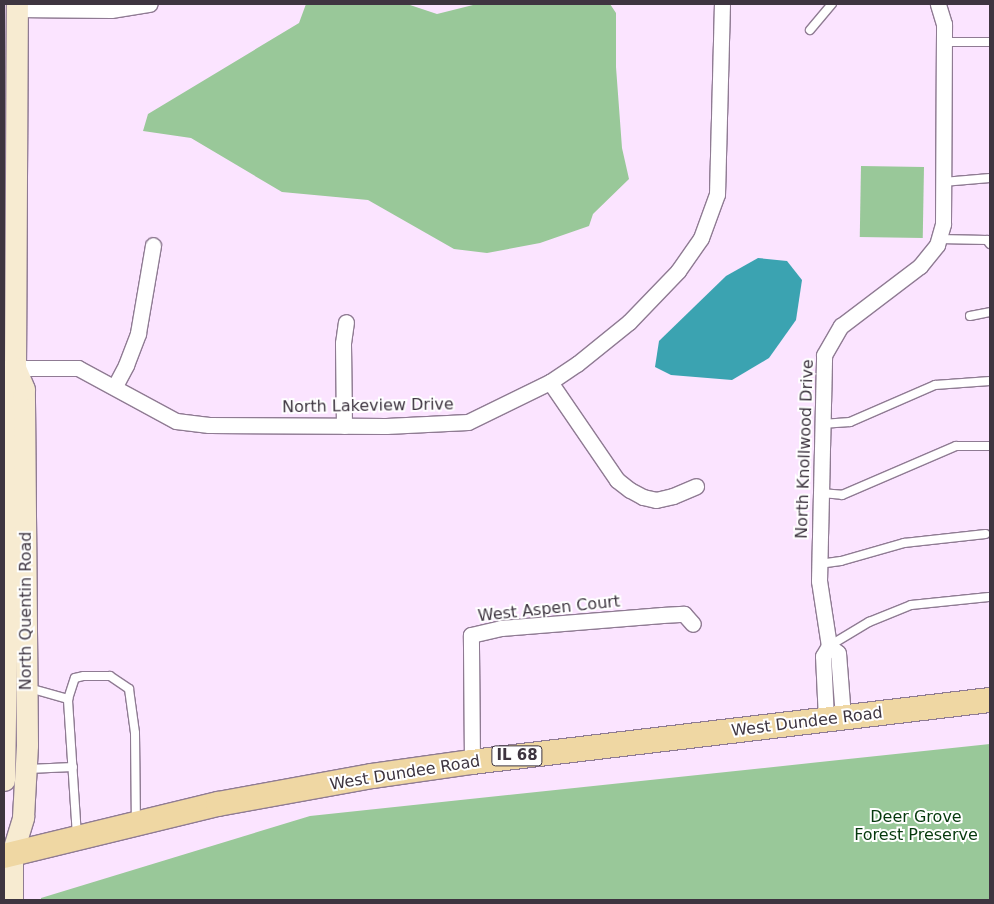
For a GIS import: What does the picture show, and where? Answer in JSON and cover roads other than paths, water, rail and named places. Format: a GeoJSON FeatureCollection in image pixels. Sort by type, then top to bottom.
{"type":"FeatureCollection","features":[{"type":"Feature","properties":{"kind":"main road","name":"North Quentin Road"},"geometry":{"type":"LineString","coordinates":[[4,780],[6,397],[9,368],[17,6]]}},
{"type":"Feature","properties":{"kind":"main road","name":"North Quentin Road"},"geometry":{"type":"LineString","coordinates":[[8,855],[23,817],[26,769],[27,688],[24,389],[9,368]]}},
{"type":"Feature","properties":{"kind":"main road","name":"West Dundee Road"},"geometry":{"type":"LineString","coordinates":[[8,855],[218,804],[372,776],[472,762],[990,700]]}},
{"type":"Feature","properties":{"kind":"main road","name":"North Quentin Road"},"geometry":{"type":"LineString","coordinates":[[4,826],[12,900]]}},
{"type":"Feature","properties":{"kind":"street"},"geometry":{"type":"LineString","coordinates":[[17,6],[111,10],[150,4]]}},
{"type":"Feature","properties":{"kind":"street","name":"North Lakeview Drive"},"geometry":{"type":"LineString","coordinates":[[9,368],[78,368],[115,386],[144,406],[176,421],[209,425],[344,426],[468,422],[550,382],[577,364],[629,322],[678,271],[701,238],[717,194],[722,4]]}},
{"type":"Feature","properties":{"kind":"street","name":"North Knollwood Drive"},"geometry":{"type":"LineString","coordinates":[[835,718],[838,653],[829,646],[819,581],[824,355],[841,326],[920,266],[937,245],[939,239],[943,224],[944,24],[938,4]]}},
{"type":"Feature","properties":{"kind":"street"},"geometry":{"type":"LineString","coordinates":[[115,386],[126,365],[138,333],[154,245]]}},
{"type":"Feature","properties":{"kind":"street"},"geometry":{"type":"LineString","coordinates":[[344,426],[343,343],[346,322]]}},
{"type":"Feature","properties":{"kind":"street"},"geometry":{"type":"LineString","coordinates":[[550,382],[617,480],[630,490],[643,497],[656,500],[673,496],[696,486]]}},
{"type":"Feature","properties":{"kind":"street","name":"West Aspen Court"},"geometry":{"type":"LineString","coordinates":[[472,762],[471,635],[506,628],[662,615],[684,614],[693,624]]}},
{"type":"Feature","properties":{"kind":"lane"},"geometry":{"type":"LineString","coordinates":[[810,30],[832,4]]}},
{"type":"Feature","properties":{"kind":"lane"},"geometry":{"type":"LineString","coordinates":[[943,42],[990,42]]}},
{"type":"Feature","properties":{"kind":"lane"},"geometry":{"type":"LineString","coordinates":[[943,182],[990,178]]}},
{"type":"Feature","properties":{"kind":"lane"},"geometry":{"type":"LineString","coordinates":[[939,239],[987,240],[990,244]]}},
{"type":"Feature","properties":{"kind":"lane"},"geometry":{"type":"LineString","coordinates":[[970,316],[990,312]]}},
{"type":"Feature","properties":{"kind":"lane"},"geometry":{"type":"LineString","coordinates":[[822,424],[850,422],[935,385],[990,381]]}},
{"type":"Feature","properties":{"kind":"lane"},"geometry":{"type":"LineString","coordinates":[[821,493],[842,495],[956,446],[990,446]]}},
{"type":"Feature","properties":{"kind":"lane"},"geometry":{"type":"LineString","coordinates":[[820,564],[840,561],[904,543],[986,534]]}},
{"type":"Feature","properties":{"kind":"lane"},"geometry":{"type":"LineString","coordinates":[[829,646],[868,622],[911,605],[989,597]]}},
{"type":"Feature","properties":{"kind":"lane"},"geometry":{"type":"LineString","coordinates":[[77,838],[68,699],[75,678],[110,676],[129,690],[135,733],[136,824]]}},
{"type":"Feature","properties":{"kind":"lane"},"geometry":{"type":"LineString","coordinates":[[27,688],[68,699]]}},
{"type":"Feature","properties":{"kind":"lane"},"geometry":{"type":"LineString","coordinates":[[26,769],[73,767]]}},
{"type":"Feature","properties":{"kind":"water"},"geometry":{"type":"Polygon","coordinates":[[[758,258],[787,261],[802,280],[796,320],[769,358],[732,380],[671,375],[655,367],[659,341],[726,276],[758,258]]]}},
{"type":"Feature","properties":{"kind":"park label","name":"Deer Grove Forest Preserve"},"geometry":{"type":"Point","coordinates":[916,826]}}]}
